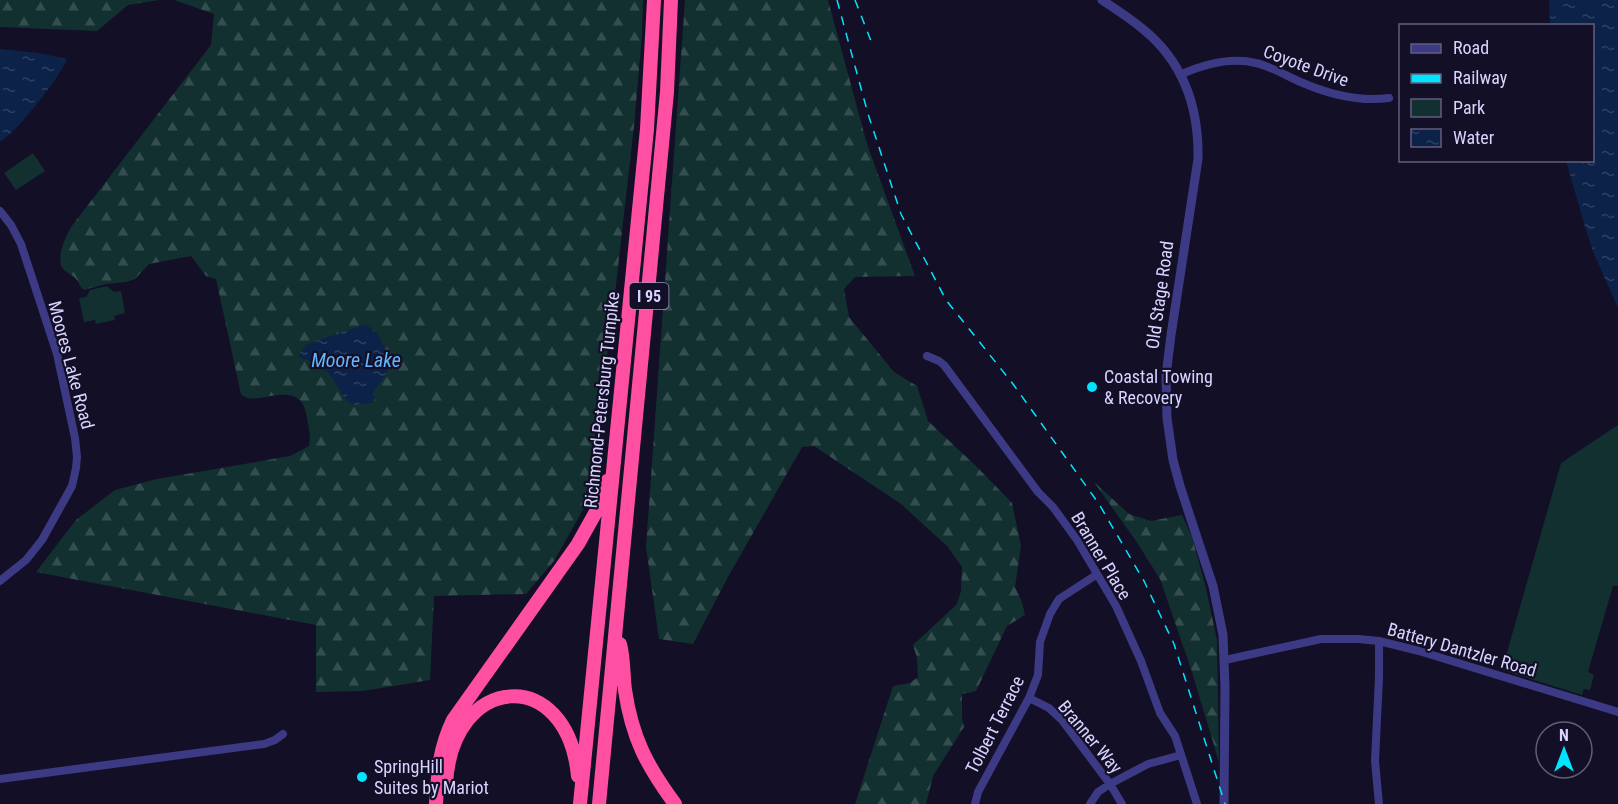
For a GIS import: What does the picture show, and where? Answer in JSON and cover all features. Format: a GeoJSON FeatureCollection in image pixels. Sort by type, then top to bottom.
{"type":"FeatureCollection","features":[{"type":"Feature","properties":{"kind":"highway","name":"Richmond-Petersburg Turnpike"},"geometry":{"type":"LineString","coordinates":[[580,804],[646,129],[654,0]]}},
{"type":"Feature","properties":{"kind":"highway","name":"Richmond-Petersburg Turnpike"},"geometry":{"type":"LineString","coordinates":[[599,804],[668,92],[671,0]]}},
{"type":"Feature","properties":{"kind":"highway"},"geometry":{"type":"LineString","coordinates":[[436,804],[440,756],[453,720],[555,579],[585,533],[598,508],[615,454]]}},
{"type":"Feature","properties":{"kind":"highway"},"geometry":{"type":"LineString","coordinates":[[616,631],[621,650],[629,713],[636,738],[655,776],[675,804]]}},
{"type":"Feature","properties":{"kind":"highway"},"geometry":{"type":"LineString","coordinates":[[445,804],[450,756],[465,722],[488,702],[506,697],[534,700],[550,710],[562,724],[568,734],[575,757],[580,804]]}},
{"type":"Feature","properties":{"kind":"street","name":"Old Stage Road"},"geometry":{"type":"LineString","coordinates":[[1102,0],[1134,22],[1166,52],[1180,75],[1195,116],[1198,159],[1166,376],[1167,418],[1177,477],[1213,586],[1223,635],[1225,660],[1224,804]]}},
{"type":"Feature","properties":{"kind":"street","name":"Coyote Drive"},"geometry":{"type":"LineString","coordinates":[[1180,75],[1212,63],[1248,62],[1271,68],[1303,83],[1343,97],[1365,100],[1389,98]]}},
{"type":"Feature","properties":{"kind":"street","name":"Moores Lake Road"},"geometry":{"type":"LineString","coordinates":[[0,211],[21,244],[57,354],[77,457],[72,486],[42,540],[26,560],[0,581]]}},
{"type":"Feature","properties":{"kind":"street","name":"Branner Place"},"geometry":{"type":"LineString","coordinates":[[927,356],[944,365],[1038,492],[1061,517],[1077,540],[1116,606],[1141,661],[1160,713],[1175,736],[1197,804]]}},
{"type":"Feature","properties":{"kind":"street","name":"Tolbert Terrace"},"geometry":{"type":"LineString","coordinates":[[975,804],[978,792],[1029,698],[1038,675],[1040,642],[1050,614],[1059,599],[1096,575]]}},
{"type":"Feature","properties":{"kind":"street","name":"Battery Dantzler Road"},"geometry":{"type":"LineString","coordinates":[[1225,660],[1321,639],[1378,641],[1419,651],[1618,712]]}},
{"type":"Feature","properties":{"kind":"street"},"geometry":{"type":"LineString","coordinates":[[1378,641],[1379,677],[1375,762],[1379,804]]}},
{"type":"Feature","properties":{"kind":"street","name":"Branner Way"},"geometry":{"type":"LineString","coordinates":[[1029,698],[1056,714],[1075,736],[1122,804]]}},
{"type":"Feature","properties":{"kind":"street"},"geometry":{"type":"LineString","coordinates":[[0,779],[264,744],[283,734]]}},
{"type":"Feature","properties":{"kind":"street"},"geometry":{"type":"LineString","coordinates":[[1089,804],[1098,792],[1110,784],[1148,764],[1180,755]]}},
{"type":"Feature","properties":{"kind":"green space"},"geometry":{"type":"Polygon","coordinates":[[[0,0],[159,0],[128,5],[97,31],[0,27],[0,0]]]}},
{"type":"Feature","properties":{"kind":"green space"},"geometry":{"type":"Polygon","coordinates":[[[174,0],[643,0],[634,126],[611,329],[584,508],[554,561],[526,594],[434,596],[430,680],[363,691],[316,692],[316,625],[36,572],[76,520],[115,490],[157,479],[290,456],[309,446],[310,432],[305,411],[303,404],[297,398],[280,395],[247,398],[241,394],[216,279],[206,276],[191,256],[149,264],[135,279],[126,282],[84,290],[61,265],[62,248],[71,227],[211,45],[214,14],[174,0]]]}},
{"type":"Feature","properties":{"kind":"green space"},"geometry":{"type":"Polygon","coordinates":[[[685,0],[828,0],[867,144],[915,276],[855,277],[844,289],[849,317],[894,372],[917,386],[928,421],[1012,503],[1021,546],[1015,587],[1025,615],[1007,626],[976,691],[962,694],[964,727],[933,776],[926,804],[855,804],[893,686],[910,683],[918,677],[917,658],[913,645],[957,604],[961,591],[962,567],[947,546],[901,504],[814,446],[802,447],[728,577],[693,644],[659,639],[646,547],[685,0]]]}},
{"type":"Feature","properties":{"kind":"green space"},"geometry":{"type":"Polygon","coordinates":[[[33,153],[45,171],[16,190],[4,173],[33,153]]]}},
{"type":"Feature","properties":{"kind":"green space"},"geometry":{"type":"Polygon","coordinates":[[[107,286],[114,292],[121,291],[125,313],[114,316],[115,320],[96,324],[95,320],[84,322],[79,298],[86,297],[90,290],[107,286]]]}},
{"type":"Feature","properties":{"kind":"green space"},"geometry":{"type":"Polygon","coordinates":[[[1618,425],[1618,586],[1613,586],[1588,672],[1594,675],[1590,690],[1584,689],[1582,695],[1502,670],[1561,463],[1618,425]]]}},
{"type":"Feature","properties":{"kind":"green space"},"geometry":{"type":"Polygon","coordinates":[[[1094,482],[1129,514],[1151,521],[1182,515],[1192,537],[1217,640],[1219,762],[1192,672],[1160,579],[1094,482]]]}},
{"type":"Feature","properties":{"kind":"water"},"geometry":{"type":"Polygon","coordinates":[[[1549,0],[1618,0],[1618,308],[1594,254],[1566,162],[1594,162],[1594,24],[1550,24],[1549,0]]]}},
{"type":"Feature","properties":{"kind":"water"},"geometry":{"type":"Polygon","coordinates":[[[0,49],[39,53],[67,59],[37,104],[0,142],[0,49]]]}},
{"type":"Feature","properties":{"kind":"water","name":"Moore Lake"},"geometry":{"type":"Polygon","coordinates":[[[366,324],[377,333],[388,355],[388,370],[373,391],[375,399],[371,403],[353,405],[346,400],[329,373],[317,364],[299,357],[308,344],[366,324]]]}},
{"type":"Feature","properties":{"kind":"railway"},"geometry":{"type":"LineString","coordinates":[[837,0],[868,114],[901,214],[946,300],[1013,384],[1099,504],[1144,581],[1174,644],[1225,804]]}},
{"type":"Feature","properties":{"kind":"railway"},"geometry":{"type":"LineString","coordinates":[[855,0],[871,41]]}},
{"type":"Feature","properties":{"kind":"place","name":"Coastal Towing & Recovery"},"geometry":{"type":"Point","coordinates":[1092,387]}},
{"type":"Feature","properties":{"kind":"place","name":"SpringHill Suites by Mariot"},"geometry":{"type":"Point","coordinates":[362,777]}}]}
